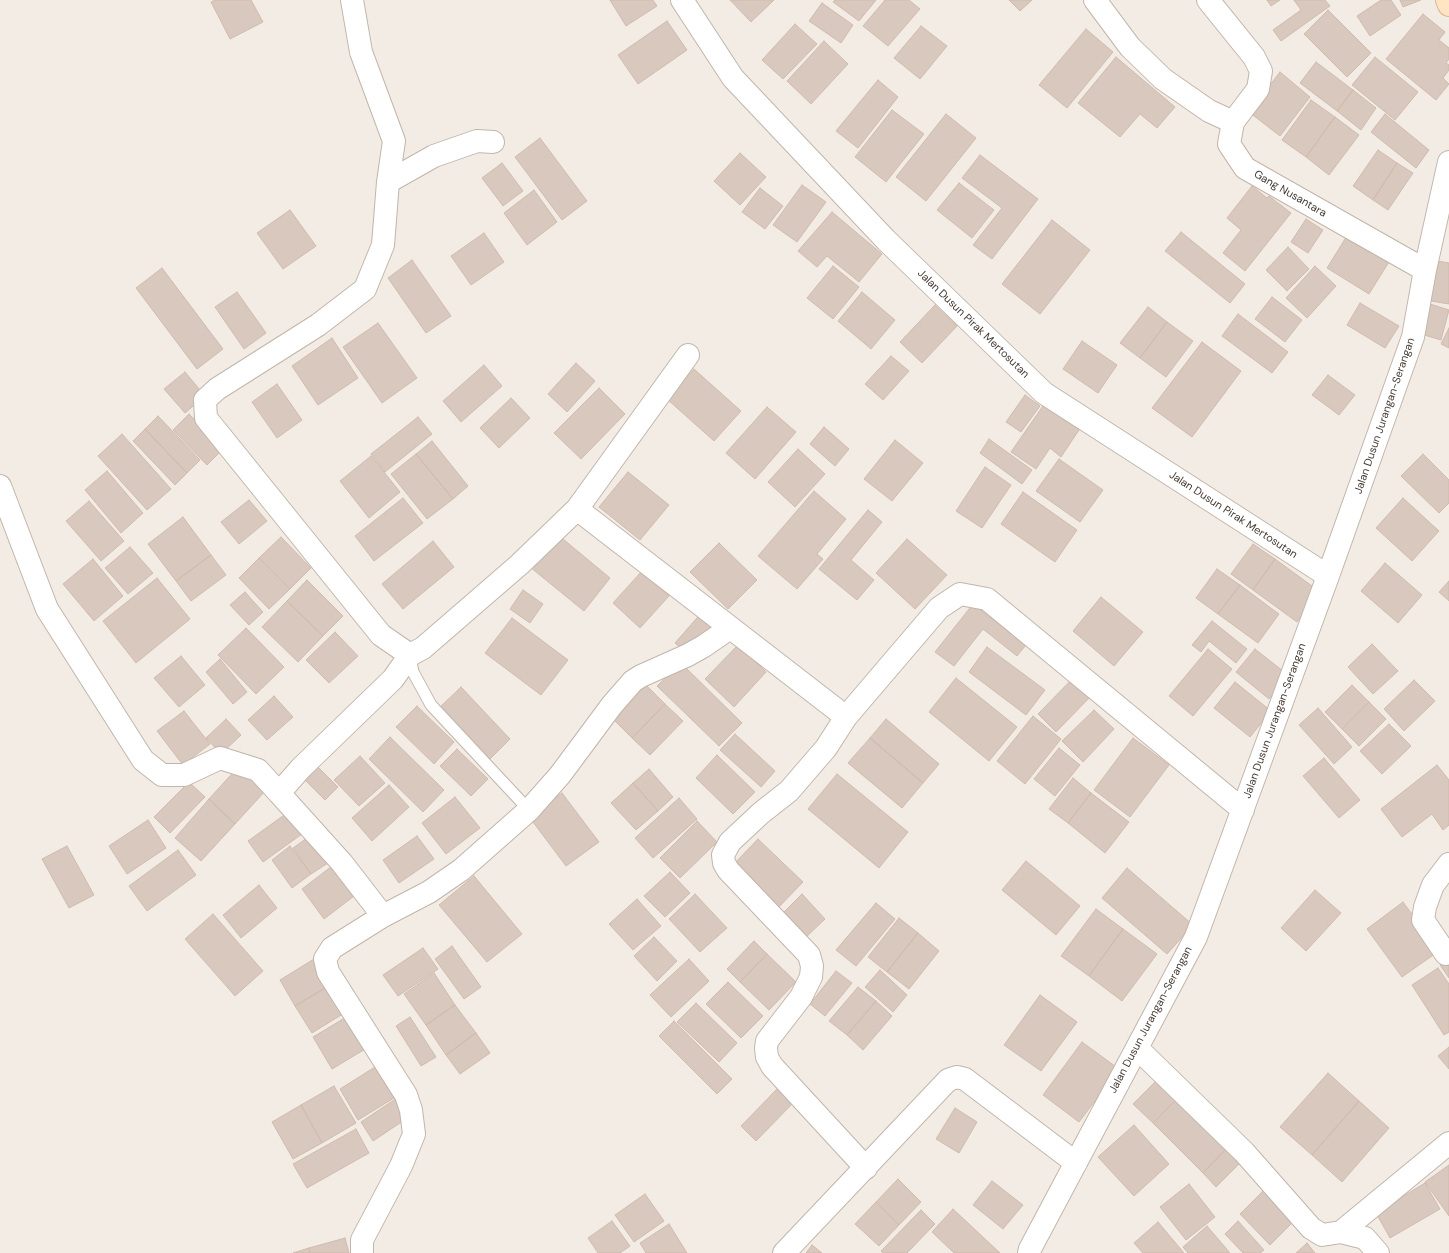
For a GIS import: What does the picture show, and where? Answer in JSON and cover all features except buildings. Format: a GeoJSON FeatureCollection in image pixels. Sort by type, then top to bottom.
{"type":"FeatureCollection","features":[{"type":"Feature","properties":{"kind":"main road"},"geometry":{"type":"LineString","coordinates":[[1448,0],[1449,5]]}},
{"type":"Feature","properties":{"kind":"street"},"geometry":{"type":"LineString","coordinates":[[352,0],[361,52],[394,141],[388,182],[383,245],[365,289],[318,325],[217,389],[205,400],[206,418],[380,634],[410,655]]}},
{"type":"Feature","properties":{"kind":"street","name":"Jalan Dusun Pirak Mertosutan"},"geometry":{"type":"LineString","coordinates":[[682,0],[733,78],[886,240],[1044,393],[1328,576]]}},
{"type":"Feature","properties":{"kind":"street"},"geometry":{"type":"LineString","coordinates":[[1095,0],[1130,47],[1163,79],[1209,110],[1233,122]]}},
{"type":"Feature","properties":{"kind":"street","name":"Gang Nusantara"},"geometry":{"type":"LineString","coordinates":[[1208,0],[1254,57],[1261,71],[1258,89],[1233,122],[1229,144],[1245,168],[1425,270]]}},
{"type":"Feature","properties":{"kind":"street"},"geometry":{"type":"LineString","coordinates":[[388,182],[434,156],[477,141],[493,142]]}},
{"type":"Feature","properties":{"kind":"street","name":"Jalan Dusun Jurangan-Serangan"},"geometry":{"type":"LineString","coordinates":[[1029,1253],[1196,937],[1328,576],[1413,337],[1425,270],[1449,162]]}},
{"type":"Feature","properties":{"kind":"street"},"geometry":{"type":"LineString","coordinates":[[279,793],[301,768],[393,679],[410,655],[423,648],[520,564],[577,509],[688,355]]}},
{"type":"Feature","properties":{"kind":"street"},"geometry":{"type":"LineString","coordinates":[[0,486],[47,609],[143,760],[162,775],[184,775],[220,758],[258,770],[342,863],[384,916]]}},
{"type":"Feature","properties":{"kind":"street"},"geometry":{"type":"LineString","coordinates":[[577,509],[846,717]]}},
{"type":"Feature","properties":{"kind":"street"},"geometry":{"type":"LineString","coordinates":[[866,1168],[772,1066],[767,1057],[767,1041],[801,998],[811,977],[812,966],[809,955],[728,870],[724,863],[723,854],[730,842],[761,813],[789,791],[826,748],[846,717],[939,608],[960,594],[987,599],[1243,810]]}},
{"type":"Feature","properties":{"kind":"street"},"geometry":{"type":"LineString","coordinates":[[362,1253],[362,1240],[402,1166],[414,1134],[411,1110],[406,1096],[328,972],[325,959],[332,948],[384,916],[429,892],[461,870],[530,810],[560,775],[627,686],[641,676],[675,662],[704,646],[730,628]]}},
{"type":"Feature","properties":{"kind":"street"},"geometry":{"type":"LineString","coordinates":[[1446,954],[1423,920],[1425,907],[1433,885],[1449,864]]}},
{"type":"Feature","properties":{"kind":"street"},"geometry":{"type":"LineString","coordinates":[[1137,1048],[1244,1152],[1311,1228],[1322,1235],[1341,1232],[1365,1238],[1378,1253]]}},
{"type":"Feature","properties":{"kind":"street"},"geometry":{"type":"LineString","coordinates":[[784,1253],[948,1080],[957,1077],[965,1079],[1076,1163]]}},
{"type":"Feature","properties":{"kind":"street"},"geometry":{"type":"LineString","coordinates":[[1341,1232],[1449,1143]]}},
{"type":"Feature","properties":{"kind":"lane"},"geometry":{"type":"LineString","coordinates":[[410,655],[412,672],[431,705],[530,810]]}}]}
